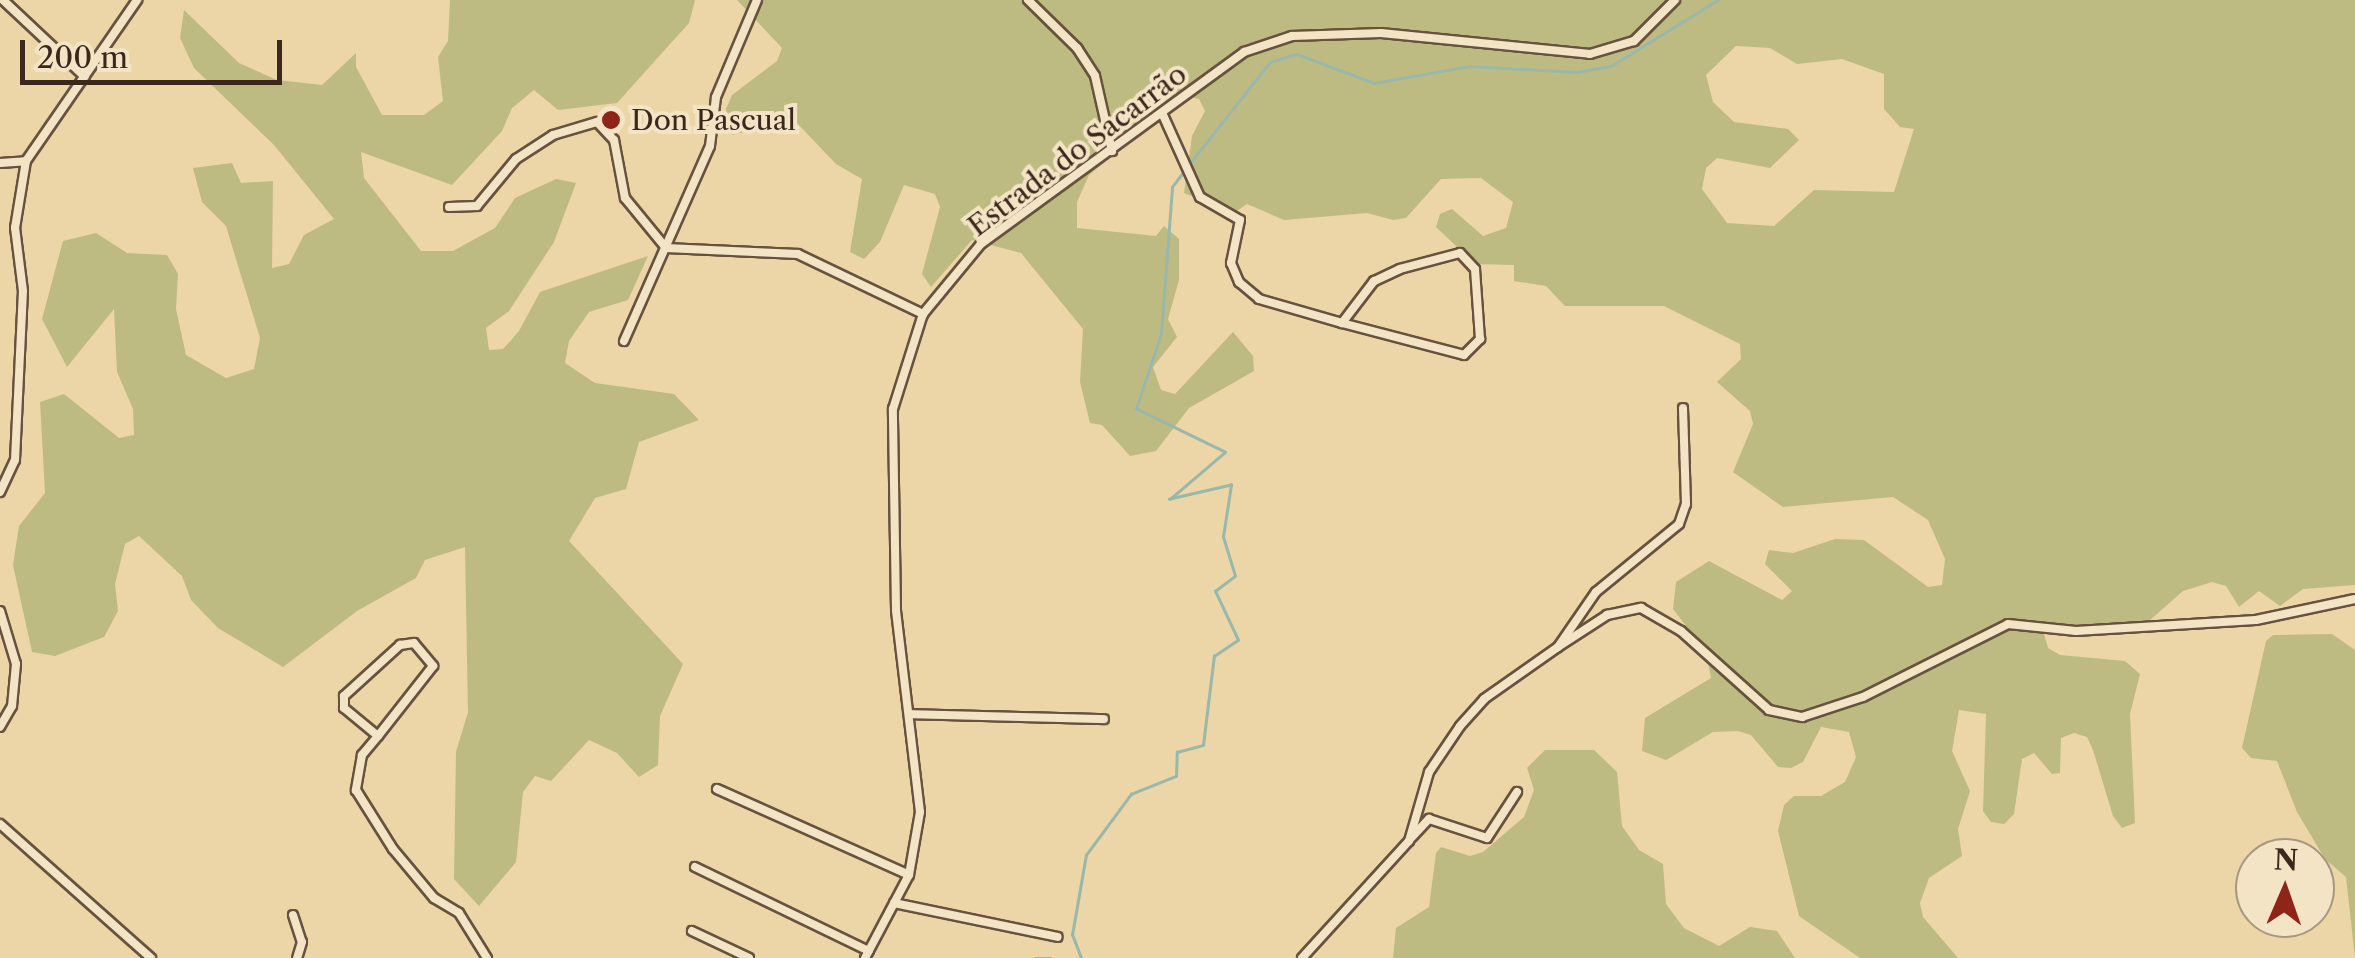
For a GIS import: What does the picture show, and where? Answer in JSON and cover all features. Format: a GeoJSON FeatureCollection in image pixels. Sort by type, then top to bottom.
{"type":"FeatureCollection","features":[{"type":"Feature","properties":{"kind":"street"},"geometry":{"type":"LineString","coordinates":[[3,0],[85,77]]}},
{"type":"Feature","properties":{"kind":"street"},"geometry":{"type":"LineString","coordinates":[[624,342],[710,146],[716,96],[757,0]]}},
{"type":"Feature","properties":{"kind":"street"},"geometry":{"type":"LineString","coordinates":[[1028,0],[1077,48],[1094,76],[1112,151]]}},
{"type":"Feature","properties":{"kind":"street","name":"Estrada do Sacarrão"},"geometry":{"type":"LineString","coordinates":[[867,955],[909,875],[920,812],[908,714],[890,475],[892,409],[923,314],[982,244],[1244,52],[1292,36],[1381,33],[1590,54],[1634,41],[1674,0]]}},
{"type":"Feature","properties":{"kind":"street"},"geometry":{"type":"LineString","coordinates":[[0,492],[15,460],[23,291],[15,228],[26,161],[134,2]]}},
{"type":"Feature","properties":{"kind":"street"},"geometry":{"type":"LineString","coordinates":[[1162,115],[1200,198],[1240,220],[1231,246],[1238,282],[1259,299],[1342,324],[1464,356],[1480,339],[1470,259],[1460,254],[1433,258],[1374,281],[1342,324]]}},
{"type":"Feature","properties":{"kind":"street"},"geometry":{"type":"LineString","coordinates":[[449,207],[477,206],[516,160],[553,135],[598,122],[614,140],[625,198],[666,248],[798,254],[923,314]]}},
{"type":"Feature","properties":{"kind":"street"},"geometry":{"type":"LineString","coordinates":[[0,163],[26,161]]}},
{"type":"Feature","properties":{"kind":"street"},"geometry":{"type":"LineString","coordinates":[[1558,648],[1596,592],[1684,514],[1683,408]]}},
{"type":"Feature","properties":{"kind":"street"},"geometry":{"type":"LineString","coordinates":[[1409,841],[1429,772],[1460,726],[1484,699],[1607,616],[1641,608],[1681,631],[1770,710],[1802,718],[1846,704],[2008,624],[2076,631],[2256,620],[2355,599]]}},
{"type":"Feature","properties":{"kind":"street"},"geometry":{"type":"LineString","coordinates":[[0,611],[16,664],[12,706],[0,728]]}},
{"type":"Feature","properties":{"kind":"street"},"geometry":{"type":"LineString","coordinates":[[378,736],[344,708],[344,696],[408,642],[433,666],[355,771],[356,790],[393,849],[434,898],[459,912],[487,958]]}},
{"type":"Feature","properties":{"kind":"street"},"geometry":{"type":"LineString","coordinates":[[908,714],[1104,718]]}},
{"type":"Feature","properties":{"kind":"street"},"geometry":{"type":"LineString","coordinates":[[717,789],[909,875]]}},
{"type":"Feature","properties":{"kind":"street"},"geometry":{"type":"LineString","coordinates":[[1302,958],[1429,820],[1487,838],[1518,792]]}},
{"type":"Feature","properties":{"kind":"street"},"geometry":{"type":"LineString","coordinates":[[0,824],[151,958]]}},
{"type":"Feature","properties":{"kind":"street"},"geometry":{"type":"LineString","coordinates":[[696,867],[867,955]]}},
{"type":"Feature","properties":{"kind":"street"},"geometry":{"type":"LineString","coordinates":[[894,903],[1058,938]]}},
{"type":"Feature","properties":{"kind":"street"},"geometry":{"type":"LineString","coordinates":[[294,915],[302,942],[297,958]]}},
{"type":"Feature","properties":{"kind":"street"},"geometry":{"type":"LineString","coordinates":[[692,931],[749,958]]}},
{"type":"Feature","properties":{"kind":"shaded area"},"geometry":{"type":"Polygon","coordinates":[[[450,0],[695,0],[689,23],[617,103],[558,110],[534,90],[512,108],[502,131],[452,185],[361,152],[364,178],[421,251],[453,251],[495,228],[515,198],[556,179],[576,183],[554,242],[509,311],[486,328],[489,350],[503,349],[519,331],[540,292],[648,256],[628,300],[589,312],[569,341],[565,363],[595,383],[674,394],[699,420],[639,442],[626,489],[595,498],[569,541],[683,664],[660,716],[658,765],[639,777],[617,753],[589,740],[551,781],[535,776],[523,792],[516,862],[479,906],[454,879],[456,752],[468,712],[465,547],[425,560],[416,578],[357,611],[283,667],[218,628],[191,600],[182,576],[139,536],[125,544],[115,584],[118,611],[104,637],[55,656],[32,652],[13,565],[19,526],[45,493],[40,402],[64,394],[119,438],[134,435],[133,409],[117,372],[114,309],[67,367],[42,319],[63,241],[96,233],[127,253],[167,255],[178,274],[176,309],[186,355],[226,378],[254,369],[260,338],[226,226],[202,202],[193,168],[232,163],[241,183],[273,181],[272,268],[289,264],[304,235],[334,219],[274,145],[194,68],[180,38],[184,10],[239,63],[277,80],[322,85],[356,53],[356,67],[382,115],[424,115],[443,101],[438,57],[448,41],[450,0]]]}},
{"type":"Feature","properties":{"kind":"shaded area"},"geometry":{"type":"Polygon","coordinates":[[[737,0],[2355,0],[2355,585],[2303,589],[2280,606],[2259,591],[2239,607],[2226,586],[2212,582],[2183,591],[2141,628],[2057,627],[2044,634],[2048,648],[2060,655],[2125,661],[2140,674],[2130,714],[2135,823],[2122,828],[2113,816],[2087,737],[2074,733],[2061,738],[2060,773],[2052,774],[2034,753],[2022,759],[2014,814],[2004,824],[1991,822],[1983,811],[1986,714],[1959,710],[1952,751],[1970,791],[1958,829],[1962,856],[1929,878],[1920,903],[1923,917],[1958,958],[1860,958],[1799,916],[1778,831],[1784,805],[1794,796],[1821,796],[1845,782],[1856,757],[1849,732],[1821,727],[1803,762],[1791,768],[1778,767],[1751,735],[1738,731],[1713,732],[1666,760],[1642,751],[1645,718],[1711,678],[1706,652],[1673,609],[1676,582],[1709,561],[1782,600],[1792,591],[1765,564],[1769,550],[1793,553],[1835,539],[1864,540],[1928,587],[1942,585],[1945,559],[1928,520],[1893,497],[1783,507],[1733,472],[1753,424],[1750,411],[1717,382],[1741,359],[1740,344],[1664,306],[1565,306],[1546,286],[1514,281],[1514,265],[1475,264],[1436,227],[1440,214],[1452,209],[1483,236],[1506,228],[1513,202],[1481,178],[1441,179],[1406,218],[1393,220],[1367,213],[1284,220],[1247,204],[1234,213],[1184,193],[1192,136],[1205,111],[1199,99],[1184,96],[1089,175],[1077,202],[1077,228],[1156,236],[1164,226],[1179,239],[1179,280],[1168,319],[1177,337],[1153,367],[1161,390],[1175,394],[1233,332],[1253,356],[1254,371],[1189,408],[1156,451],[1130,456],[1102,425],[1090,423],[1080,382],[1083,329],[1021,253],[972,240],[931,287],[922,274],[940,207],[935,194],[904,185],[880,242],[864,259],[850,252],[862,179],[836,164],[794,120],[732,135],[726,109],[732,95],[777,61],[782,48],[737,0]],[[1736,46],[1706,75],[1713,102],[1734,122],[1788,129],[1799,140],[1770,168],[1717,158],[1706,168],[1702,189],[1727,223],[1774,226],[1814,190],[1894,192],[1914,129],[1900,127],[1884,109],[1884,74],[1842,59],[1797,64],[1770,48],[1736,46]]]}},
{"type":"Feature","properties":{"kind":"shaded area"},"geometry":{"type":"Polygon","coordinates":[[[2332,634],[2355,650],[2355,958],[2346,877],[2335,868],[2335,838],[2312,838],[2297,812],[2277,761],[2251,758],[2242,748],[2266,641],[2273,635],[2332,634]]]}},
{"type":"Feature","properties":{"kind":"shaded area"},"geometry":{"type":"Polygon","coordinates":[[[1545,750],[1594,750],[1617,772],[1622,826],[1639,850],[1663,864],[1666,904],[1684,928],[1719,946],[1750,927],[1777,931],[1795,958],[1393,958],[1396,928],[1429,907],[1436,853],[1441,847],[1470,856],[1483,852],[1524,817],[1534,790],[1527,768],[1545,750]]]}},
{"type":"Feature","properties":{"kind":"waterway"},"geometry":{"type":"LineString","coordinates":[[1190,163],[1270,62],[1297,54],[1374,83],[1469,66],[1577,72],[1611,66],[1718,0]]}},
{"type":"Feature","properties":{"kind":"waterway"},"geometry":{"type":"LineString","coordinates":[[1081,958],[1072,935],[1086,855],[1131,794],[1176,776],[1177,752],[1203,745],[1214,656],[1238,640],[1215,591],[1235,576],[1223,537],[1231,485],[1170,499],[1225,452],[1136,409],[1161,334],[1172,187],[1185,170]]}},
{"type":"Feature","properties":{"kind":"waterway"},"geometry":{"type":"LineString","coordinates":[[1035,958],[1051,958]]}},
{"type":"Feature","properties":{"kind":"place","name":"Don Pascual"},"geometry":{"type":"Point","coordinates":[611,120]}}]}
